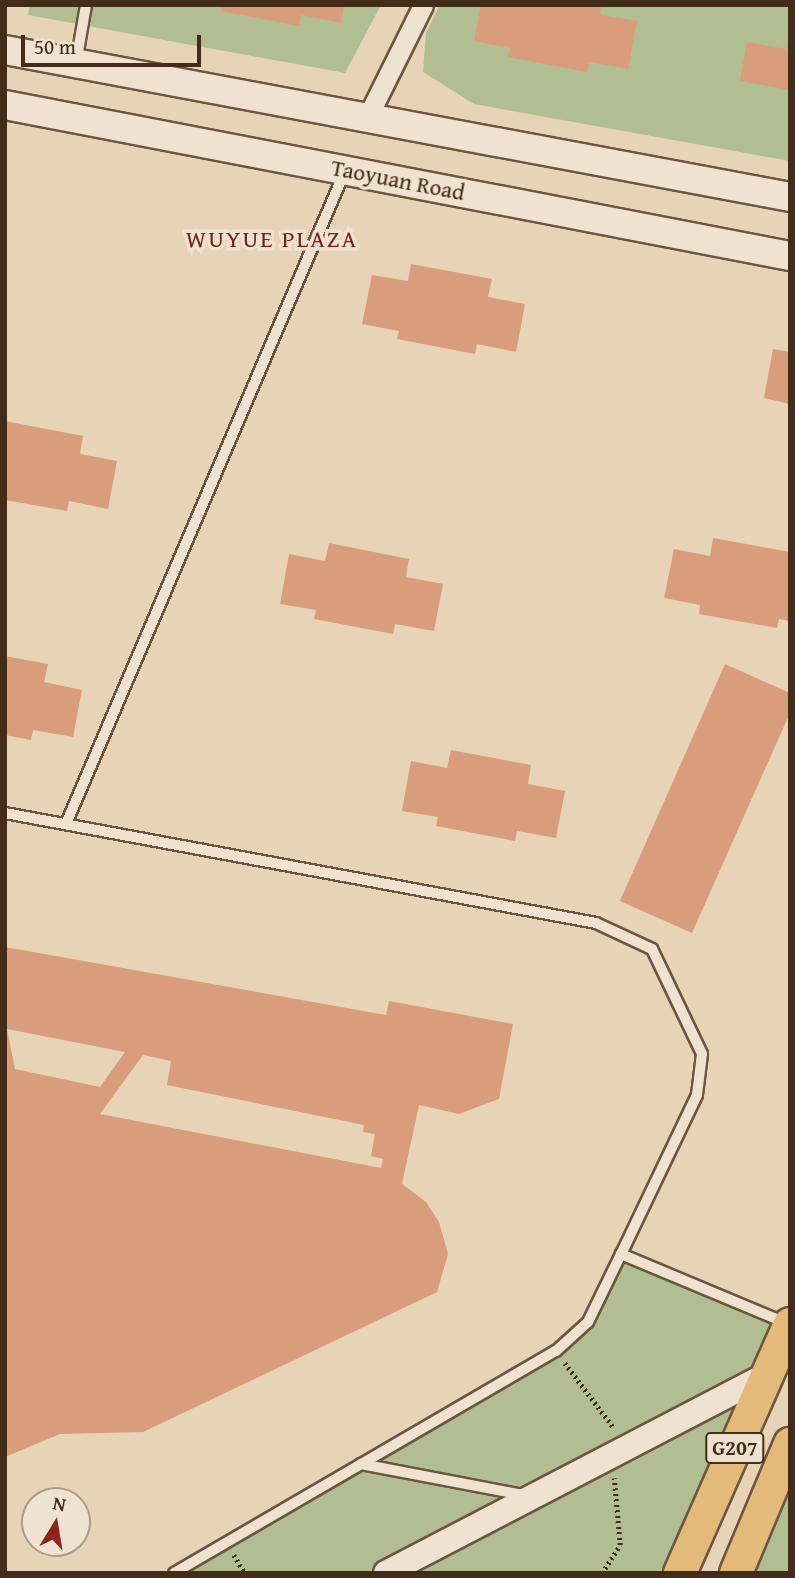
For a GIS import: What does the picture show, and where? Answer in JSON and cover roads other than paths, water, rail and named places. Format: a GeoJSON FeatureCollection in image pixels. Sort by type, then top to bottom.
{"type":"FeatureCollection","features":[{"type":"Feature","properties":{"kind":"highway","name":"G207"},"geometry":{"type":"LineString","coordinates":[[680,1573],[790,1324]]}},
{"type":"Feature","properties":{"kind":"highway","name":"G207"},"geometry":{"type":"LineString","coordinates":[[736,1573],[790,1444]]}},
{"type":"Feature","properties":{"kind":"main road"},"geometry":{"type":"LineString","coordinates":[[5,50],[790,197]]}},
{"type":"Feature","properties":{"kind":"main road","name":"Taoyuan Road"},"geometry":{"type":"LineString","coordinates":[[5,105],[790,257]]}},
{"type":"Feature","properties":{"kind":"street"},"geometry":{"type":"LineString","coordinates":[[367,118],[423,5]]}},
{"type":"Feature","properties":{"kind":"street"},"geometry":{"type":"LineString","coordinates":[[386,1573],[768,1374]]}},
{"type":"Feature","properties":{"kind":"lane"},"geometry":{"type":"LineString","coordinates":[[75,63],[86,5]]}},
{"type":"Feature","properties":{"kind":"lane"},"geometry":{"type":"LineString","coordinates":[[66,824],[346,170]]}},
{"type":"Feature","properties":{"kind":"lane"},"geometry":{"type":"LineString","coordinates":[[5,813],[596,923],[652,949],[702,1054],[697,1095],[588,1322],[556,1351],[174,1573]]}},
{"type":"Feature","properties":{"kind":"lane"},"geometry":{"type":"LineString","coordinates":[[621,1254],[790,1324]]}},
{"type":"Feature","properties":{"kind":"lane"},"geometry":{"type":"LineString","coordinates":[[361,1464],[531,1497]]}},
{"type":"Feature","properties":{"kind":"district","name":"WUYUE PLAZA"},"geometry":{"type":"Point","coordinates":[272,239]}}]}
